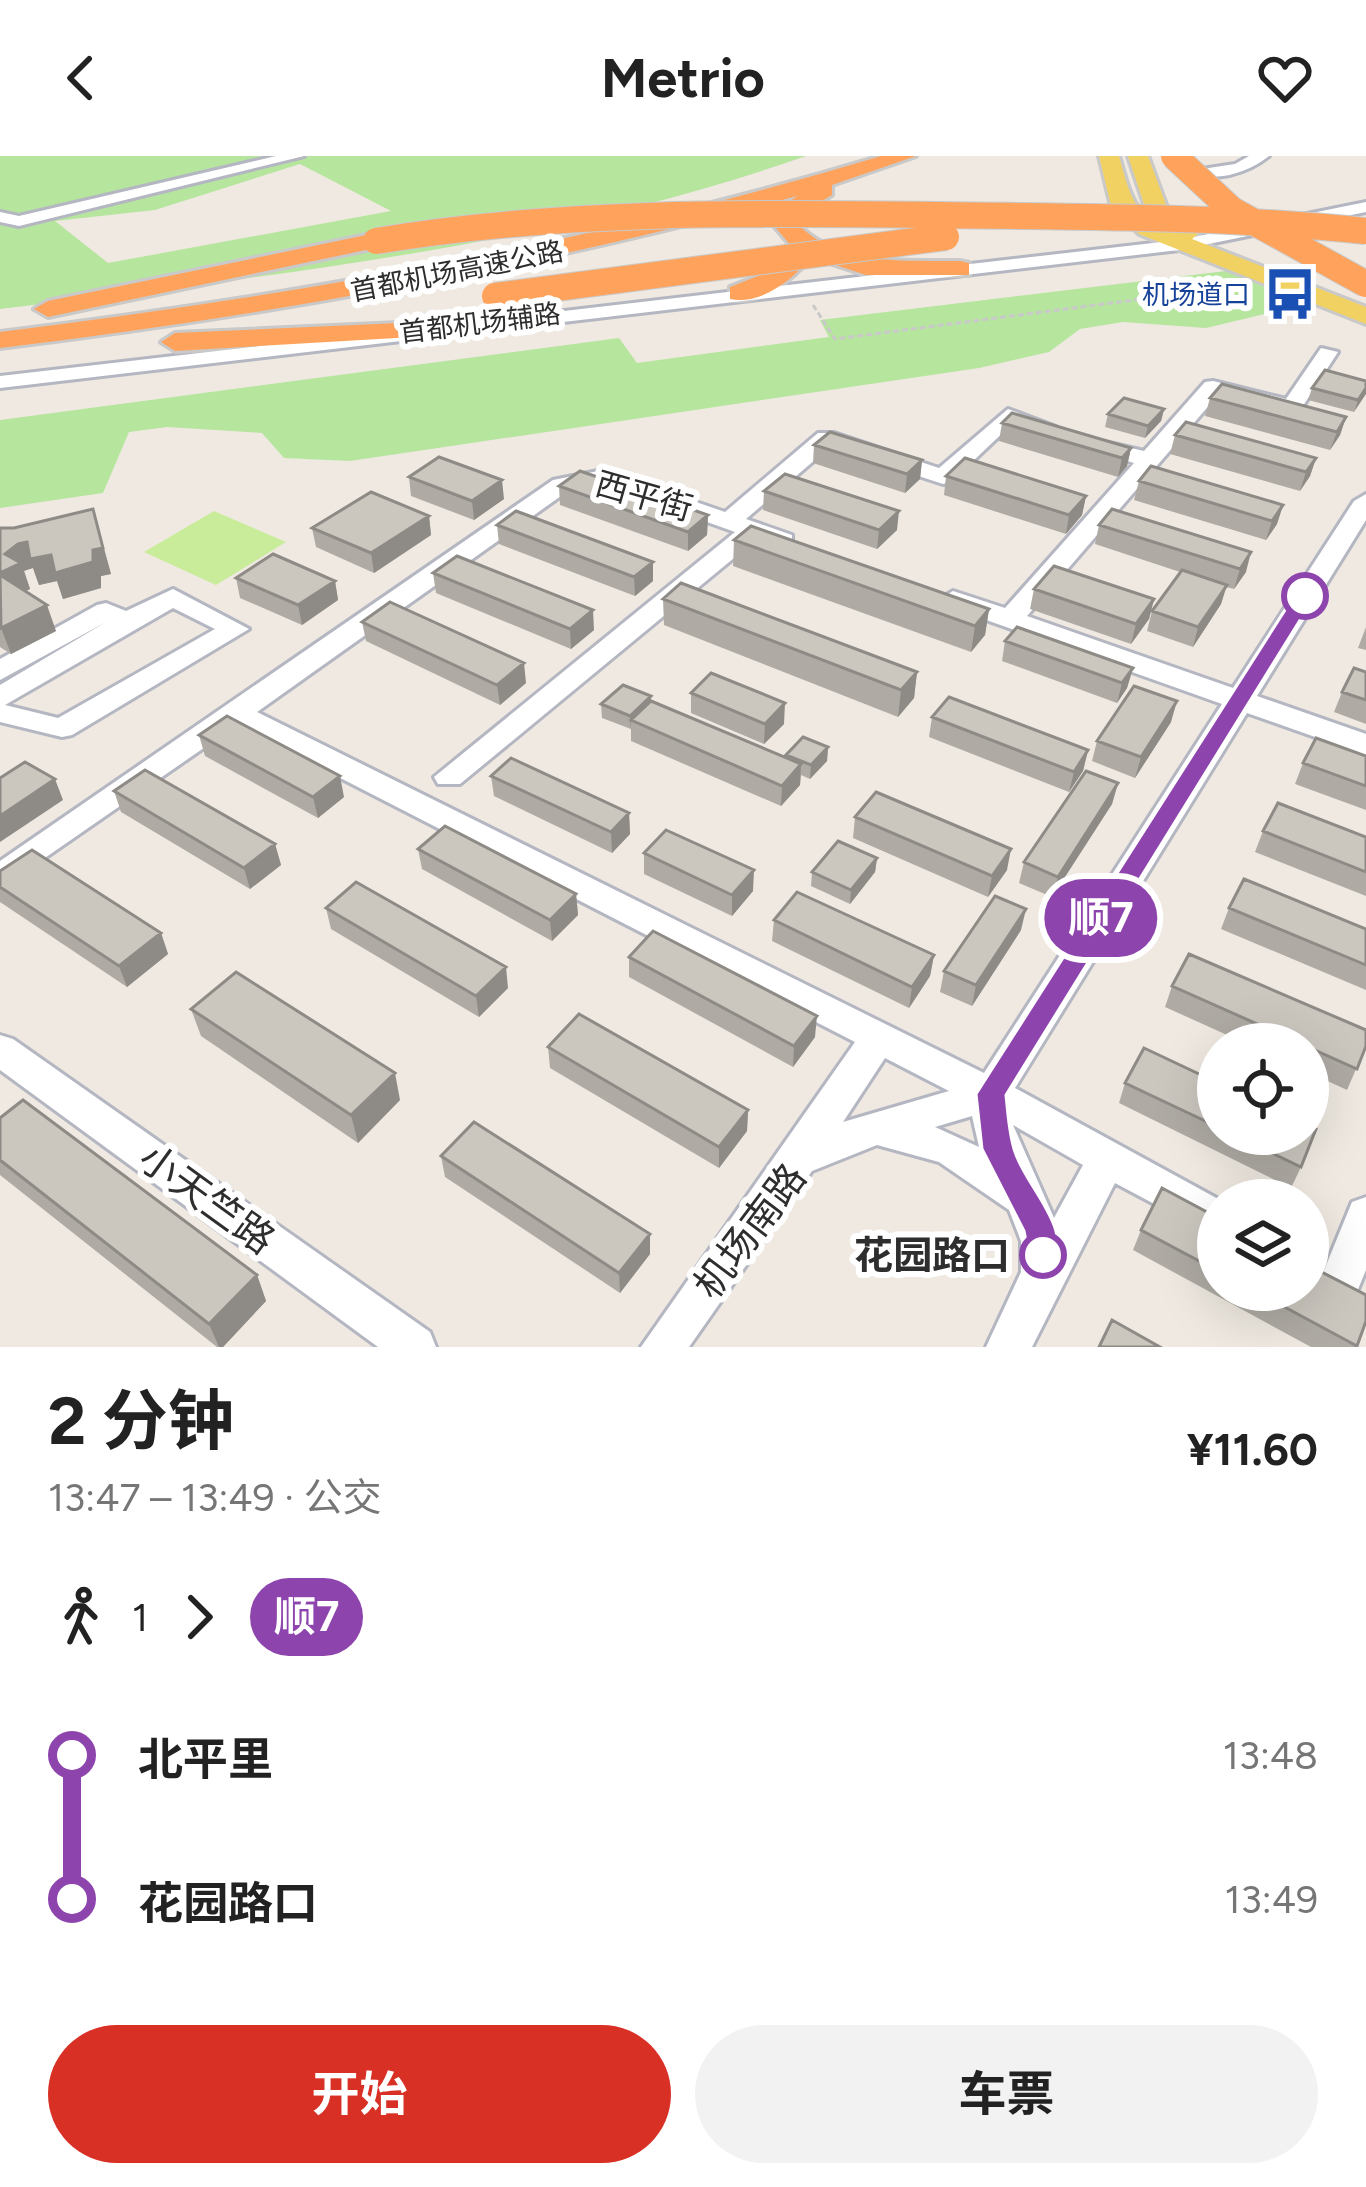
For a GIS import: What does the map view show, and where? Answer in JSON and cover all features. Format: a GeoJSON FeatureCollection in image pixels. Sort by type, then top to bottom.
{"type":"FeatureCollection","features":[{"type":"Feature","properties":{"kind":"highway","name":"首都机场高速公路"},"geometry":{"type":"LineString","coordinates":[[0,320],[311,284],[533,244],[905,156]]}},
{"type":"Feature","properties":{"kind":"highway"},"geometry":{"type":"LineString","coordinates":[[1174,156],[1232,210],[1366,279]]}},
{"type":"Feature","properties":{"kind":"highway","name":"首都机场高速公路"},"geometry":{"type":"LineString","coordinates":[[0,340],[298,300],[507,263],[662,227],[866,162]]}},
{"type":"Feature","properties":{"kind":"highway"},"geometry":{"type":"LineString","coordinates":[[866,162],[788,212],[787,227],[806,247],[866,266],[960,268]]}},
{"type":"Feature","properties":{"kind":"highway"},"geometry":{"type":"LineString","coordinates":[[1193,164],[1248,211],[1366,279]]}},
{"type":"Feature","properties":{"kind":"highway"},"geometry":{"type":"LineString","coordinates":[[0,320],[495,220],[618,212],[1189,237]]}},
{"type":"Feature","properties":{"kind":"highway"},"geometry":{"type":"LineString","coordinates":[[0,340],[268,322],[955,236],[1189,237],[1366,231]]}},
{"type":"Feature","properties":{"kind":"highway"},"geometry":{"type":"LineString","coordinates":[[739,293],[784,275],[806,247]]}},
{"type":"Feature","properties":{"kind":"highway"},"geometry":{"type":"LineString","coordinates":[[0,352],[421,330]]}},
{"type":"Feature","properties":{"kind":"main road"},"geometry":{"type":"LineString","coordinates":[[1109,156],[1122,206],[1366,316]]}},
{"type":"Feature","properties":{"kind":"main road"},"geometry":{"type":"LineString","coordinates":[[1193,164],[1143,156],[1148,186],[1163,218],[1189,237],[1366,302]]}},
{"type":"Feature","properties":{"kind":"main road"},"geometry":{"type":"LineString","coordinates":[[1148,186],[1193,164]]}},
{"type":"Feature","properties":{"kind":"street"},"geometry":{"type":"LineString","coordinates":[[0,217],[19,221],[296,156]]}},
{"type":"Feature","properties":{"kind":"street"},"geometry":{"type":"LineString","coordinates":[[1193,164],[1238,169],[1259,157]]}},
{"type":"Feature","properties":{"kind":"street","name":"首都机场辅路"},"geometry":{"type":"LineString","coordinates":[[0,382],[960,268],[1366,207]]}},
{"type":"Feature","properties":{"kind":"street"},"geometry":{"type":"LineString","coordinates":[[1010,619],[1213,387],[1291,407],[1328,352]]}},
{"type":"Feature","properties":{"kind":"street"},"geometry":{"type":"LineString","coordinates":[[449,777],[741,525],[826,438],[943,477],[1008,416],[1151,461]]}},
{"type":"Feature","properties":{"kind":"street","name":"西平街"},"geometry":{"type":"LineString","coordinates":[[0,877],[561,485],[603,477],[818,552]]}},
{"type":"Feature","properties":{"kind":"street"},"geometry":{"type":"LineString","coordinates":[[1037,1289],[1043,1260],[1040,1226],[1019,1198],[998,1149],[991,1094],[1366,501]]}},
{"type":"Feature","properties":{"kind":"street"},"geometry":{"type":"LineString","coordinates":[[925,589],[1366,745]]}},
{"type":"Feature","properties":{"kind":"street"},"geometry":{"type":"LineString","coordinates":[[0,671],[116,616],[173,597],[235,629],[62,728],[0,713]]}},
{"type":"Feature","properties":{"kind":"street"},"geometry":{"type":"LineString","coordinates":[[0,697],[116,616]]}},
{"type":"Feature","properties":{"kind":"street"},"geometry":{"type":"LineString","coordinates":[[234,712],[991,1094],[1197,1209]]}},
{"type":"Feature","properties":{"kind":"street"},"geometry":{"type":"LineString","coordinates":[[798,1160],[878,1037]]}},
{"type":"Feature","properties":{"kind":"street","name":"小天竺路"},"geometry":{"type":"LineString","coordinates":[[0,1050],[414,1347]]}},
{"type":"Feature","properties":{"kind":"street","name":"机场南路"},"geometry":{"type":"LineString","coordinates":[[663,1347],[798,1160],[838,1140],[883,1131],[991,1094]]}},
{"type":"Feature","properties":{"kind":"street"},"geometry":{"type":"LineString","coordinates":[[883,1131],[950,1148],[1019,1198]]}},
{"type":"Feature","properties":{"kind":"street"},"geometry":{"type":"LineString","coordinates":[[1008,1347],[1107,1160]]}},
{"type":"Feature","properties":{"kind":"street"},"geometry":{"type":"LineString","coordinates":[[1338,1284],[1366,1215]]}},
{"type":"Feature","properties":{"kind":"path"},"geometry":{"type":"LineString","coordinates":[[804,292],[836,339],[1243,286]]}},
{"type":"Feature","properties":{"kind":"green space"},"geometry":{"type":"Polygon","coordinates":[[[0,156],[806,156],[609,214],[509,236],[306,270],[0,309],[0,156]],[[300,164],[155,210],[55,221],[108,263],[391,211],[300,164]]]}},
{"type":"Feature","properties":{"kind":"green space"},"geometry":{"type":"Polygon","coordinates":[[[1226,271],[1306,304],[1206,328],[1123,322],[1080,329],[1049,352],[979,368],[350,461],[284,458],[262,433],[167,427],[129,432],[103,493],[0,508],[0,420],[619,338],[637,363],[829,337],[820,320],[1226,271]]]}},
{"type":"Feature","properties":{"kind":"green space"},"geometry":{"type":"Polygon","coordinates":[[[214,511],[286,542],[216,585],[144,552],[214,511]]]}},
{"type":"Feature","properties":{"kind":"building"},"geometry":{"type":"Polygon","coordinates":[[[1325,370],[1366,381],[1366,388],[1358,400],[1312,388],[1325,370]]]}},
{"type":"Feature","properties":{"kind":"building"},"geometry":{"type":"Polygon","coordinates":[[[1222,384],[1346,417],[1337,432],[1210,398],[1222,384]]]}},
{"type":"Feature","properties":{"kind":"building"},"geometry":{"type":"Polygon","coordinates":[[[1124,398],[1164,409],[1148,426],[1108,414],[1124,398]]]}},
{"type":"Feature","properties":{"kind":"building"},"geometry":{"type":"Polygon","coordinates":[[[1012,413],[1131,448],[1122,458],[1002,423],[1012,413]]]}},
{"type":"Feature","properties":{"kind":"building"},"geometry":{"type":"Polygon","coordinates":[[[1186,422],[1316,458],[1306,472],[1175,435],[1186,422]]]}},
{"type":"Feature","properties":{"kind":"building"},"geometry":{"type":"Polygon","coordinates":[[[830,432],[922,460],[907,474],[814,445],[830,432]]]}},
{"type":"Feature","properties":{"kind":"building"},"geometry":{"type":"Polygon","coordinates":[[[439,457],[502,480],[472,501],[409,477],[439,457]]]}},
{"type":"Feature","properties":{"kind":"building"},"geometry":{"type":"Polygon","coordinates":[[[965,458],[1086,496],[1069,515],[946,476],[965,458]]]}},
{"type":"Feature","properties":{"kind":"building"},"geometry":{"type":"Polygon","coordinates":[[[1151,466],[1283,505],[1272,521],[1139,481],[1151,466]]]}},
{"type":"Feature","properties":{"kind":"building"},"geometry":{"type":"Polygon","coordinates":[[[580,471],[708,515],[688,532],[559,486],[580,471]]]}},
{"type":"Feature","properties":{"kind":"building"},"geometry":{"type":"Polygon","coordinates":[[[785,474],[899,511],[879,530],[764,491],[785,474]]]}},
{"type":"Feature","properties":{"kind":"building"},"geometry":{"type":"Polygon","coordinates":[[[371,492],[429,516],[371,553],[312,528],[371,492]]]}},
{"type":"Feature","properties":{"kind":"building"},"geometry":{"type":"Polygon","coordinates":[[[93,509],[103,548],[93,550],[93,562],[55,573],[51,555],[30,559],[27,542],[5,554],[21,563],[0,573],[0,528],[93,509]]]}},
{"type":"Feature","properties":{"kind":"building"},"geometry":{"type":"Polygon","coordinates":[[[1112,509],[1251,552],[1240,569],[1099,525],[1112,509]]]}},
{"type":"Feature","properties":{"kind":"building"},"geometry":{"type":"Polygon","coordinates":[[[516,511],[653,562],[634,577],[497,525],[516,511]]]}},
{"type":"Feature","properties":{"kind":"building"},"geometry":{"type":"Polygon","coordinates":[[[751,526],[989,609],[975,626],[734,540],[751,526]]]}},
{"type":"Feature","properties":{"kind":"building"},"geometry":{"type":"Polygon","coordinates":[[[273,554],[335,581],[298,605],[236,578],[273,554]]]}},
{"type":"Feature","properties":{"kind":"building"},"geometry":{"type":"Polygon","coordinates":[[[457,556],[593,610],[570,629],[433,573],[457,556]]]}},
{"type":"Feature","properties":{"kind":"building"},"geometry":{"type":"Polygon","coordinates":[[[1054,566],[1154,599],[1136,624],[1034,589],[1054,566]]]}},
{"type":"Feature","properties":{"kind":"building"},"geometry":{"type":"Polygon","coordinates":[[[1182,570],[1227,585],[1198,627],[1152,611],[1182,570]]]}},
{"type":"Feature","properties":{"kind":"building"},"geometry":{"type":"Polygon","coordinates":[[[0,575],[47,605],[1,628],[0,575]]]}},
{"type":"Feature","properties":{"kind":"building"},"geometry":{"type":"Polygon","coordinates":[[[681,583],[917,672],[901,690],[663,599],[681,583]]]}},
{"type":"Feature","properties":{"kind":"building"},"geometry":{"type":"Polygon","coordinates":[[[390,602],[524,663],[497,685],[362,622],[390,602]]]}},
{"type":"Feature","properties":{"kind":"building"},"geometry":{"type":"Polygon","coordinates":[[[1017,627],[1133,668],[1122,683],[1005,641],[1017,627]]]}},
{"type":"Feature","properties":{"kind":"building"},"geometry":{"type":"Polygon","coordinates":[[[1354,668],[1366,672],[1366,700],[1342,692],[1354,668]]]}},
{"type":"Feature","properties":{"kind":"building"},"geometry":{"type":"Polygon","coordinates":[[[711,673],[785,703],[765,724],[691,693],[711,673]]]}},
{"type":"Feature","properties":{"kind":"building"},"geometry":{"type":"Polygon","coordinates":[[[623,685],[651,696],[630,716],[601,704],[623,685]]]}},
{"type":"Feature","properties":{"kind":"building"},"geometry":{"type":"Polygon","coordinates":[[[1134,686],[1177,701],[1141,757],[1097,741],[1134,686]]]}},
{"type":"Feature","properties":{"kind":"building"},"geometry":{"type":"Polygon","coordinates":[[[949,697],[1088,750],[1074,772],[932,717],[949,697]]]}},
{"type":"Feature","properties":{"kind":"building"},"geometry":{"type":"Polygon","coordinates":[[[651,701],[801,764],[782,786],[631,720],[651,701]]]}},
{"type":"Feature","properties":{"kind":"building"},"geometry":{"type":"Polygon","coordinates":[[[227,716],[340,776],[313,797],[199,735],[227,716]]]}},
{"type":"Feature","properties":{"kind":"building"},"geometry":{"type":"Polygon","coordinates":[[[803,737],[828,747],[811,765],[786,755],[803,737]]]}},
{"type":"Feature","properties":{"kind":"building"},"geometry":{"type":"Polygon","coordinates":[[[1316,738],[1366,756],[1366,786],[1303,763],[1316,738]]]}},
{"type":"Feature","properties":{"kind":"building"},"geometry":{"type":"Polygon","coordinates":[[[511,758],[629,813],[611,832],[491,776],[511,758]]]}},
{"type":"Feature","properties":{"kind":"building"},"geometry":{"type":"Polygon","coordinates":[[[25,762],[55,779],[0,816],[0,778],[25,762]]]}},
{"type":"Feature","properties":{"kind":"building"},"geometry":{"type":"Polygon","coordinates":[[[145,770],[275,844],[244,868],[114,791],[145,770]]]}},
{"type":"Feature","properties":{"kind":"building"},"geometry":{"type":"Polygon","coordinates":[[[1086,771],[1118,783],[1058,877],[1024,862],[1086,771]]]}},
{"type":"Feature","properties":{"kind":"building"},"geometry":{"type":"Polygon","coordinates":[[[876,792],[1011,849],[992,876],[855,817],[876,792]]]}},
{"type":"Feature","properties":{"kind":"building"},"geometry":{"type":"Polygon","coordinates":[[[1278,803],[1366,837],[1366,872],[1263,831],[1278,803]]]}},
{"type":"Feature","properties":{"kind":"building"},"geometry":{"type":"Polygon","coordinates":[[[445,826],[576,894],[550,920],[418,849],[445,826]]]}},
{"type":"Feature","properties":{"kind":"building"},"geometry":{"type":"Polygon","coordinates":[[[666,830],[754,870],[732,895],[644,853],[666,830]]]}},
{"type":"Feature","properties":{"kind":"building"},"geometry":{"type":"Polygon","coordinates":[[[838,841],[877,858],[851,890],[812,872],[838,841]]]}},
{"type":"Feature","properties":{"kind":"building"},"geometry":{"type":"Polygon","coordinates":[[[32,850],[161,933],[119,966],[0,887],[0,871],[32,850]]]}},
{"type":"Feature","properties":{"kind":"building"},"geometry":{"type":"Polygon","coordinates":[[[1244,879],[1366,929],[1366,965],[1229,908],[1244,879]]]}},
{"type":"Feature","properties":{"kind":"building"},"geometry":{"type":"Polygon","coordinates":[[[356,882],[506,967],[476,996],[326,908],[356,882]]]}},
{"type":"Feature","properties":{"kind":"building"},"geometry":{"type":"Polygon","coordinates":[[[797,892],[934,955],[912,987],[774,920],[797,892]]]}},
{"type":"Feature","properties":{"kind":"building"},"geometry":{"type":"Polygon","coordinates":[[[995,896],[1026,909],[976,985],[944,971],[995,896]]]}},
{"type":"Feature","properties":{"kind":"building"},"geometry":{"type":"Polygon","coordinates":[[[653,931],[817,1016],[794,1046],[629,957],[653,931]]]}},
{"type":"Feature","properties":{"kind":"building"},"geometry":{"type":"Polygon","coordinates":[[[1189,954],[1366,1030],[1366,1046],[1357,1069],[1329,1056],[1329,1023],[1255,1023],[1172,986],[1189,954]]]}},
{"type":"Feature","properties":{"kind":"building"},"geometry":{"type":"Polygon","coordinates":[[[236,972],[395,1073],[351,1115],[191,1009],[236,972]]]}},
{"type":"Feature","properties":{"kind":"building"},"geometry":{"type":"Polygon","coordinates":[[[579,1014],[748,1110],[719,1147],[548,1047],[579,1014]]]}},
{"type":"Feature","properties":{"kind":"building"},"geometry":{"type":"Polygon","coordinates":[[[1144,1048],[1197,1073],[1197,1117],[1125,1083],[1144,1048]]]}},
{"type":"Feature","properties":{"kind":"building"},"geometry":{"type":"Polygon","coordinates":[[[23,1100],[257,1275],[209,1324],[0,1160],[0,1118],[23,1100]]]}},
{"type":"Feature","properties":{"kind":"building"},"geometry":{"type":"Polygon","coordinates":[[[474,1122],[650,1234],[619,1273],[441,1156],[474,1122]]]}},
{"type":"Feature","properties":{"kind":"building"},"geometry":{"type":"Polygon","coordinates":[[[1276,1155],[1306,1155],[1301,1167],[1276,1155]]]}},
{"type":"Feature","properties":{"kind":"building"},"geometry":{"type":"Polygon","coordinates":[[[1162,1188],[1197,1207],[1197,1260],[1141,1230],[1162,1188]]]}},
{"type":"Feature","properties":{"kind":"building"},"geometry":{"type":"Polygon","coordinates":[[[1329,1276],[1366,1295],[1366,1321],[1357,1346],[1292,1311],[1329,1311],[1329,1276]]]}},
{"type":"Feature","properties":{"kind":"building"},"geometry":{"type":"Polygon","coordinates":[[[1112,1320],[1160,1347],[1099,1347],[1112,1320]]]}},
{"type":"Feature","properties":{"kind":"bus line","name":"顺7"},"geometry":{"type":"LineString","coordinates":[[1043,1255],[1040,1226],[1019,1198],[998,1149],[991,1124],[991,1094],[1305,596]]}},
{"type":"Feature","properties":{"kind":"place","name":"机场道口"},"geometry":{"type":"Point","coordinates":[1290,294]}},
{"type":"Feature","properties":{"kind":"place","name":"花园路口"},"geometry":{"type":"Point","coordinates":[1043,1255]}}]}
